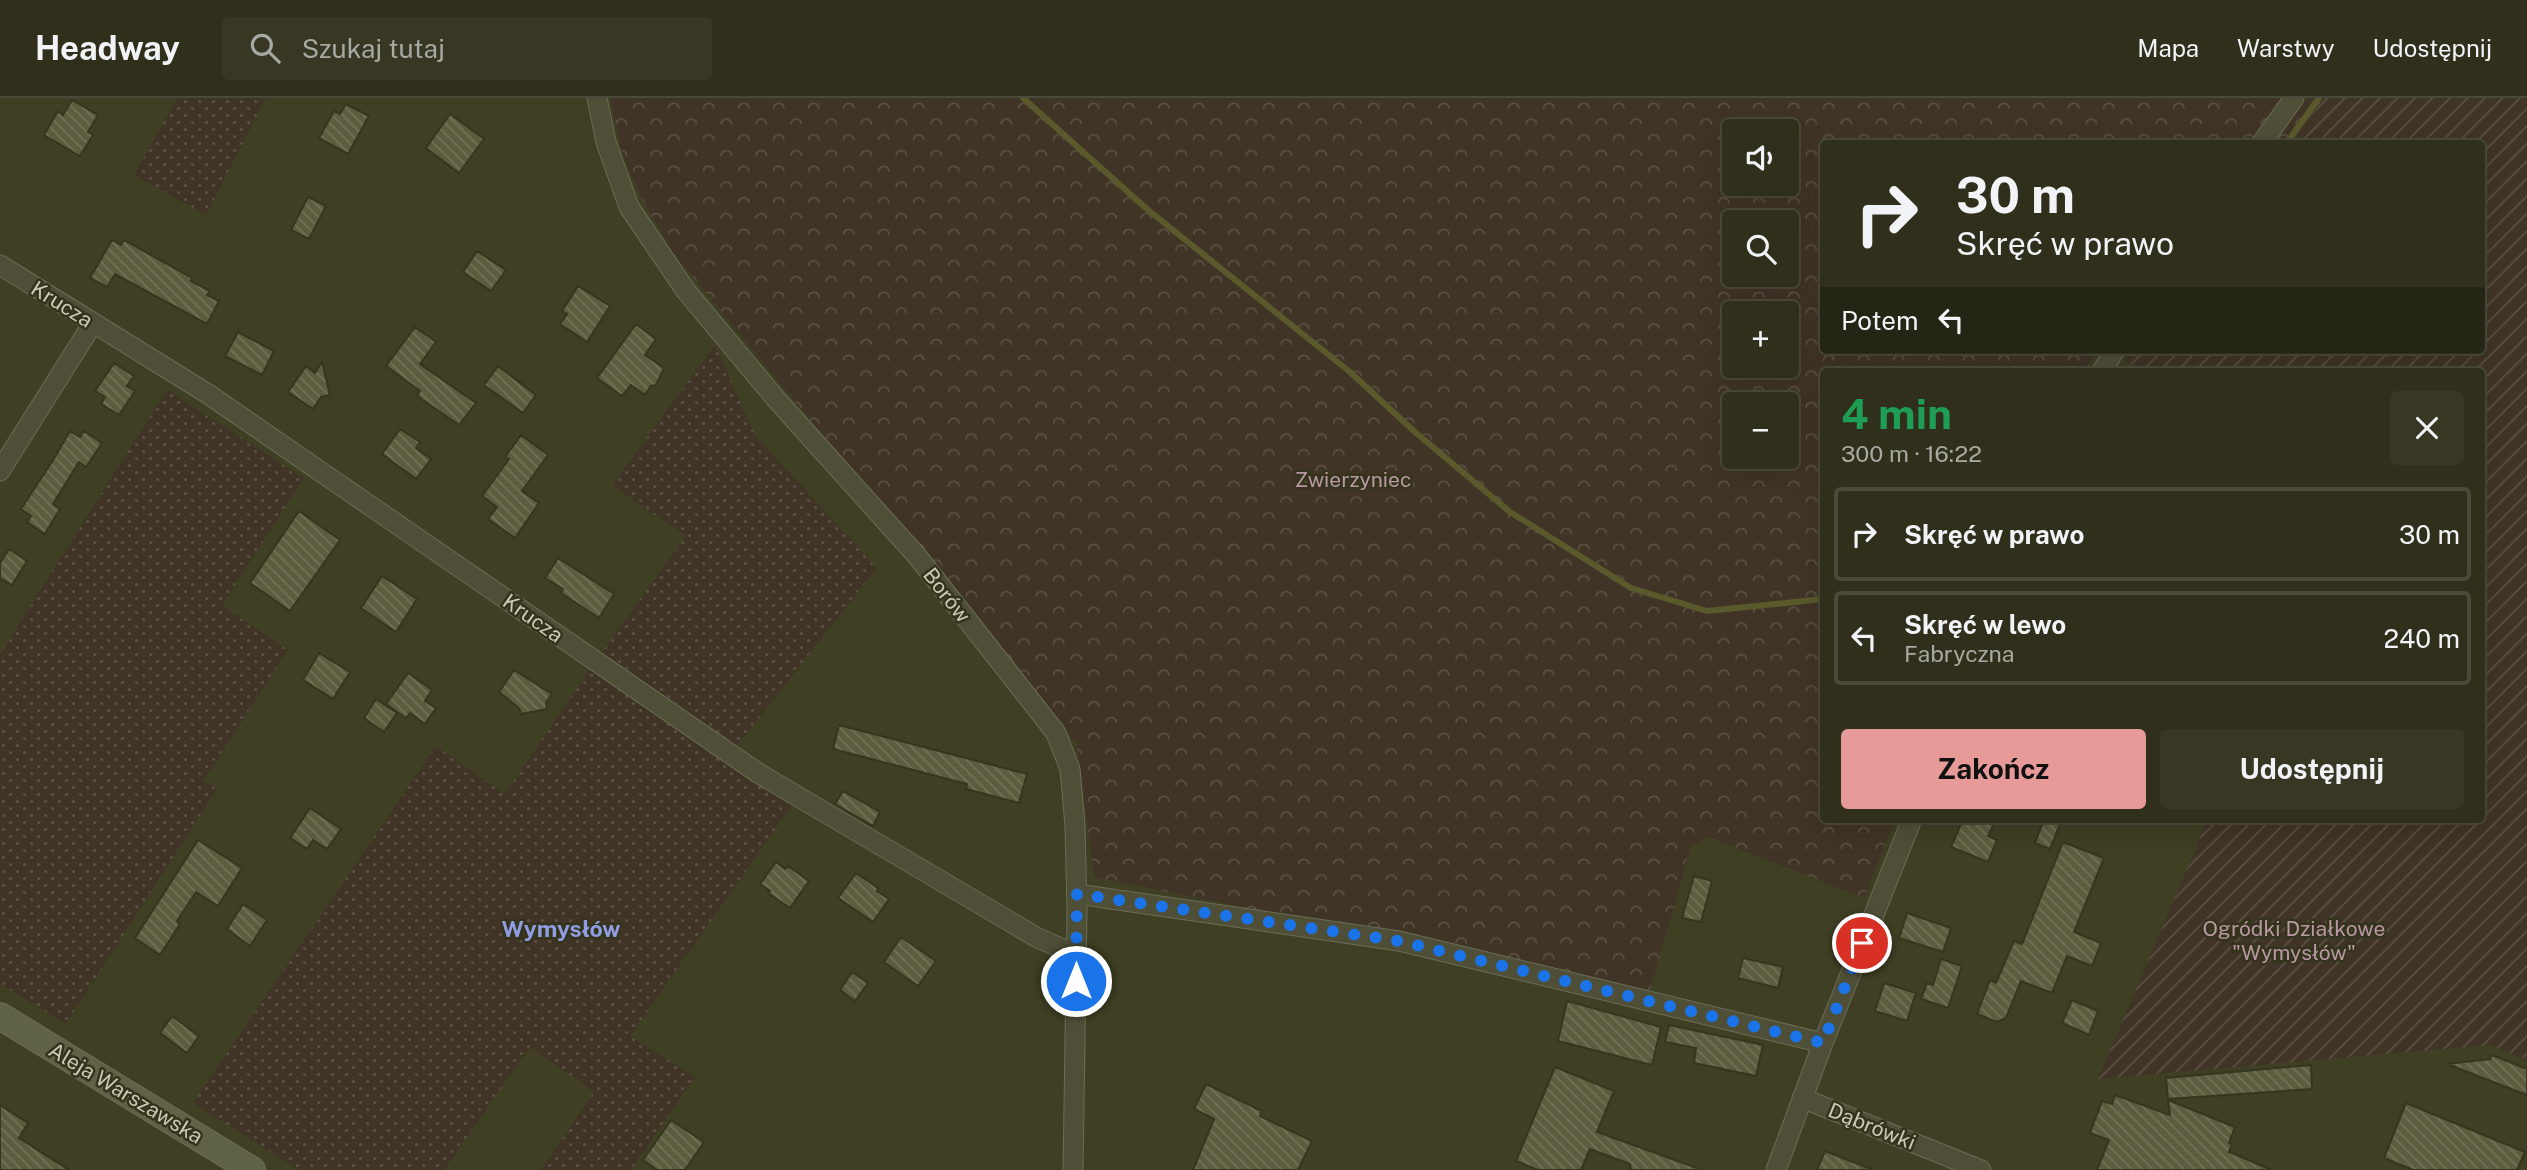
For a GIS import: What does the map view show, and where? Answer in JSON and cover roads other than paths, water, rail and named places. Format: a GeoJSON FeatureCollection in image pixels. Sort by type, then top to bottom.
{"type":"FeatureCollection","features":[{"type":"Feature","properties":{"kind":"street","name":"Borów"},"geometry":{"type":"LineString","coordinates":[[597,98],[606,142],[629,207],[687,292],[776,399],[916,556],[1056,733],[1070,769],[1077,894],[1073,1170]]}},
{"type":"Feature","properties":{"kind":"street"},"geometry":{"type":"LineString","coordinates":[[2265,140],[2294,98]]}},
{"type":"Feature","properties":{"kind":"street","name":"Krucza"},"geometry":{"type":"LineString","coordinates":[[0,265],[208,394],[758,773],[1036,937],[1076,955]]}},
{"type":"Feature","properties":{"kind":"street"},"geometry":{"type":"LineString","coordinates":[[0,471],[93,323]]}},
{"type":"Feature","properties":{"kind":"street"},"geometry":{"type":"LineString","coordinates":[[1776,1170],[1910,823]]}},
{"type":"Feature","properties":{"kind":"street"},"geometry":{"type":"LineString","coordinates":[[1077,894],[1399,941],[1823,1043]]}},
{"type":"Feature","properties":{"kind":"street","name":"Aleja Warszawska"},"geometry":{"type":"LineString","coordinates":[[0,1016],[252,1170]]}},
{"type":"Feature","properties":{"kind":"street","name":"Dąbrówki"},"geometry":{"type":"LineString","coordinates":[[1802,1098],[1981,1170]]}},
{"type":"Feature","properties":{"kind":"waterway"},"geometry":{"type":"LineString","coordinates":[[1023,98],[1148,210],[1350,372],[1415,432],[1510,512],[1631,588],[1707,611],[1820,599]]}},
{"type":"Feature","properties":{"kind":"waterway"},"geometry":{"type":"LineString","coordinates":[[2289,140],[2319,98]]}},
{"type":"Feature","properties":{"kind":"district","name":"Wymysłów"},"geometry":{"type":"Point","coordinates":[561,928]}},
{"type":"Feature","properties":{"kind":"park label","name":"Zwierzyniec"},"geometry":{"type":"Point","coordinates":[1353,479]}},
{"type":"Feature","properties":{"kind":"park label","name":"Ogródki Działkowe \"Wymysłów\""},"geometry":{"type":"Point","coordinates":[2294,940]}}]}
